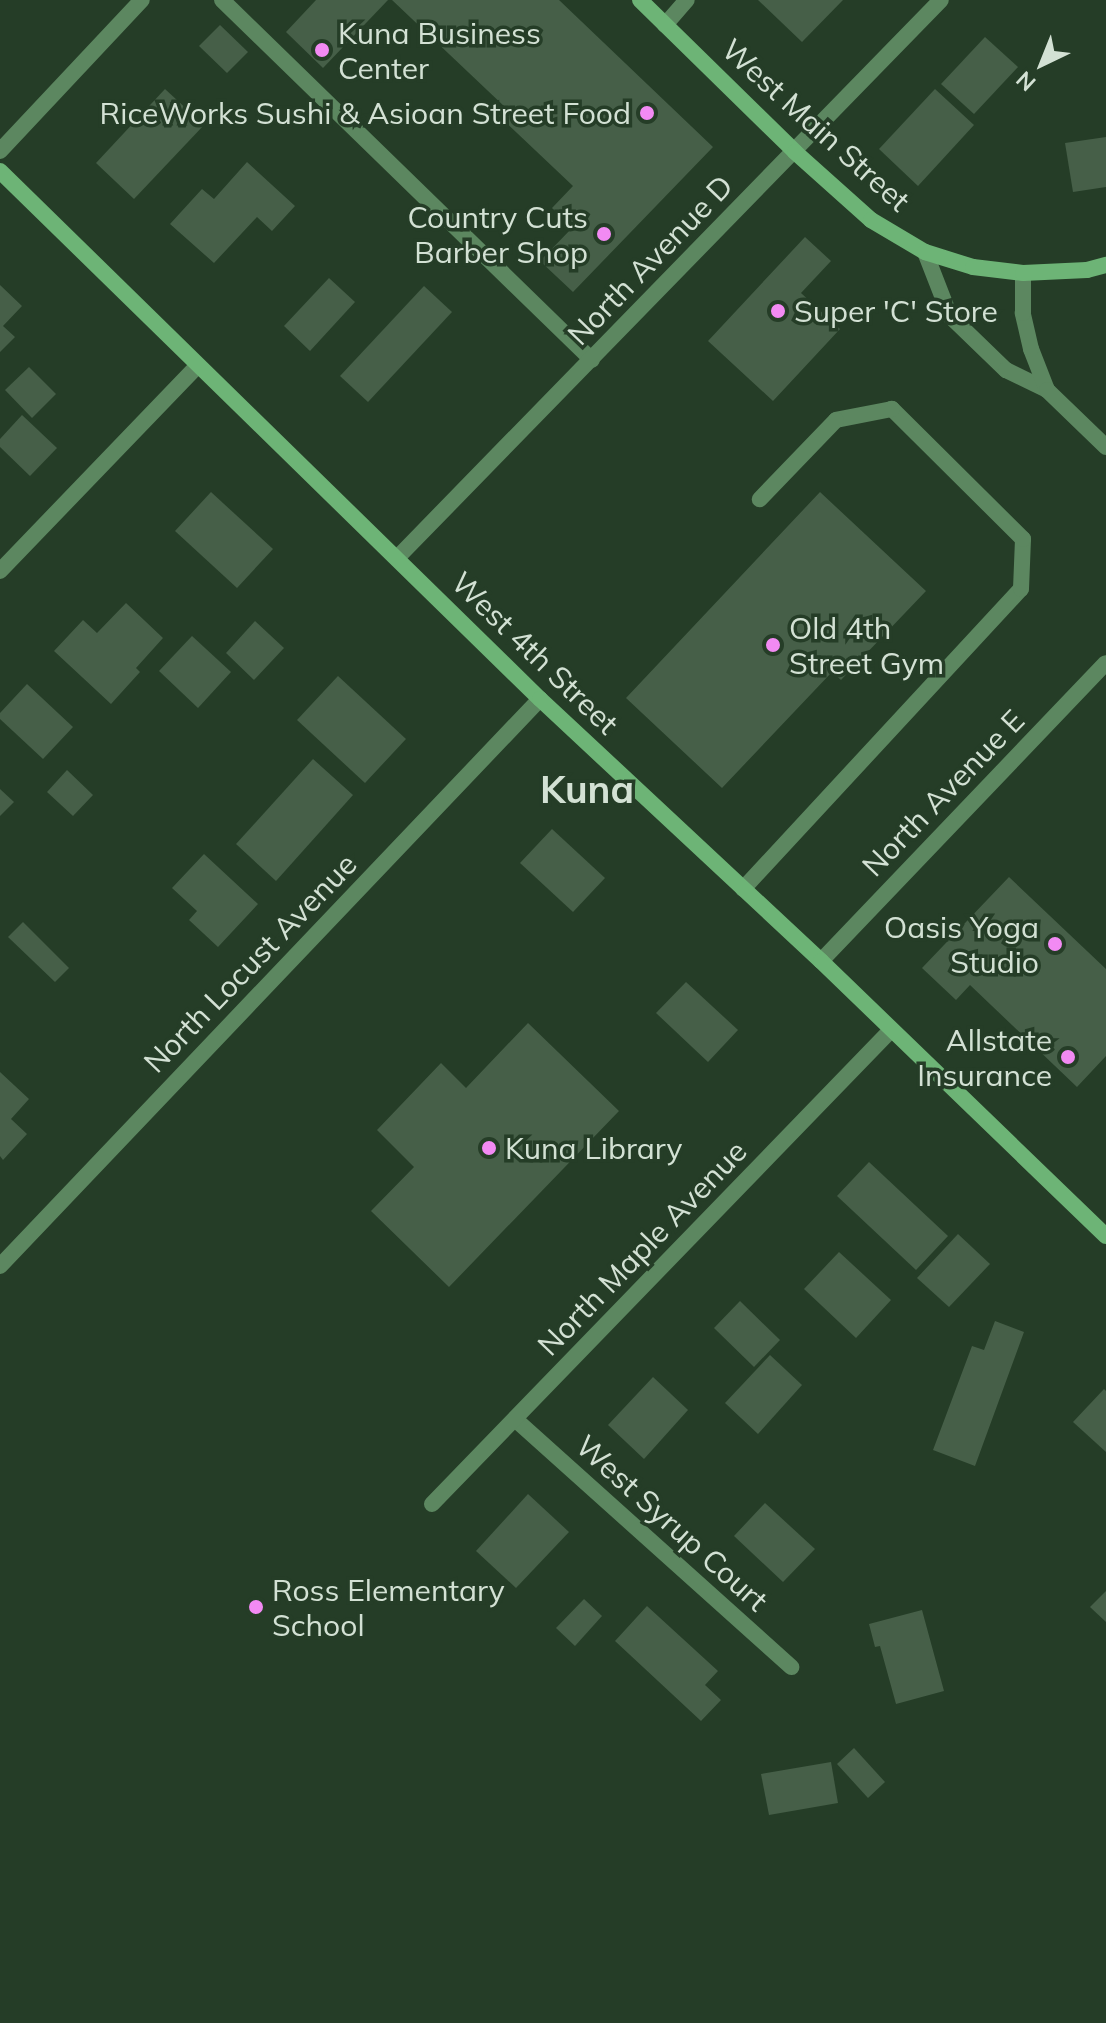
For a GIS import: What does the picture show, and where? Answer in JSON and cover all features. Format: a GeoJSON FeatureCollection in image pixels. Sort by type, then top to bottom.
{"type":"FeatureCollection","features":[{"type":"Feature","properties":{"kind":"main road","name":"West Main Street"},"geometry":{"type":"LineString","coordinates":[[640,0],[795,152],[871,220],[925,252],[973,267],[1023,273],[1087,270],[1106,265]]}},
{"type":"Feature","properties":{"kind":"main road","name":"West 4th Street"},"geometry":{"type":"LineString","coordinates":[[0,171],[540,699],[821,961],[1106,1236]]}},
{"type":"Feature","properties":{"kind":"street"},"geometry":{"type":"LineString","coordinates":[[0,151],[142,0]]}},
{"type":"Feature","properties":{"kind":"street"},"geometry":{"type":"LineString","coordinates":[[222,0],[592,360]]}},
{"type":"Feature","properties":{"kind":"street"},"geometry":{"type":"LineString","coordinates":[[665,25],[687,0]]}},
{"type":"Feature","properties":{"kind":"street","name":"North Avenue D"},"geometry":{"type":"LineString","coordinates":[[397,558],[941,0]]}},
{"type":"Feature","properties":{"kind":"street"},"geometry":{"type":"LineString","coordinates":[[925,252],[950,316],[1006,370],[1047,390],[1106,447]]}},
{"type":"Feature","properties":{"kind":"street"},"geometry":{"type":"LineString","coordinates":[[1023,273],[1026,325],[1031,349],[1047,390]]}},
{"type":"Feature","properties":{"kind":"street"},"geometry":{"type":"LineString","coordinates":[[0,571],[197,366]]}},
{"type":"Feature","properties":{"kind":"street"},"geometry":{"type":"LineString","coordinates":[[743,889],[1021,589],[1023,539],[892,409],[836,420],[760,499]]}},
{"type":"Feature","properties":{"kind":"street","name":"North Avenue E"},"geometry":{"type":"LineString","coordinates":[[821,961],[1106,663]]}},
{"type":"Feature","properties":{"kind":"street","name":"North Locust Avenue"},"geometry":{"type":"LineString","coordinates":[[0,1266],[540,699]]}},
{"type":"Feature","properties":{"kind":"street","name":"North Maple Avenue"},"geometry":{"type":"LineString","coordinates":[[432,1504],[891,1030]]}},
{"type":"Feature","properties":{"kind":"street","name":"West Syrup Court"},"geometry":{"type":"LineString","coordinates":[[516,1420],[791,1667]]}},
{"type":"Feature","properties":{"kind":"building","name":"Kuna Business Center"},"geometry":{"type":"Polygon","coordinates":[[[316,0],[388,0],[323,68],[286,32],[316,0]]]}},
{"type":"Feature","properties":{"kind":"building"},"geometry":{"type":"Polygon","coordinates":[[[392,0],[559,0],[713,147],[573,292],[540,261],[572,228],[552,208],[573,186],[499,116],[506,108],[392,0]]]}},
{"type":"Feature","properties":{"kind":"building"},"geometry":{"type":"Polygon","coordinates":[[[758,0],[843,0],[802,42],[758,0]]]}},
{"type":"Feature","properties":{"kind":"building"},"geometry":{"type":"Polygon","coordinates":[[[220,25],[248,52],[227,73],[199,46],[220,25]]]}},
{"type":"Feature","properties":{"kind":"building"},"geometry":{"type":"Polygon","coordinates":[[[985,37],[1018,67],[974,114],[941,84],[985,37]]]}},
{"type":"Feature","properties":{"kind":"building"},"geometry":{"type":"Polygon","coordinates":[[[165,89],[204,125],[134,199],[96,163],[165,89]]]}},
{"type":"Feature","properties":{"kind":"building"},"geometry":{"type":"Polygon","coordinates":[[[935,89],[974,125],[918,186],[879,149],[935,89]]]}},
{"type":"Feature","properties":{"kind":"building"},"geometry":{"type":"Polygon","coordinates":[[[1106,137],[1106,187],[1073,192],[1065,143],[1106,137]]]}},
{"type":"Feature","properties":{"kind":"building"},"geometry":{"type":"Polygon","coordinates":[[[247,162],[295,206],[272,231],[257,217],[214,263],[170,224],[202,189],[214,199],[247,162]]]}},
{"type":"Feature","properties":{"kind":"building","name":"Super 'C' Store"},"geometry":{"type":"Polygon","coordinates":[[[805,237],[831,261],[801,293],[840,329],[773,401],[708,341],[805,237]]]}},
{"type":"Feature","properties":{"kind":"building"},"geometry":{"type":"Polygon","coordinates":[[[329,278],[355,302],[310,351],[284,326],[329,278]]]}},
{"type":"Feature","properties":{"kind":"building"},"geometry":{"type":"Polygon","coordinates":[[[0,285],[22,306],[3,326],[15,337],[0,352],[0,285]]]}},
{"type":"Feature","properties":{"kind":"building"},"geometry":{"type":"Polygon","coordinates":[[[424,286],[452,312],[368,402],[340,376],[424,286]]]}},
{"type":"Feature","properties":{"kind":"building"},"geometry":{"type":"Polygon","coordinates":[[[29,367],[56,394],[32,418],[5,390],[29,367]]]}},
{"type":"Feature","properties":{"kind":"building"},"geometry":{"type":"Polygon","coordinates":[[[22,415],[57,448],[30,476],[0,447],[0,439],[22,415]]]}},
{"type":"Feature","properties":{"kind":"building"},"geometry":{"type":"Polygon","coordinates":[[[211,492],[273,549],[237,588],[175,531],[211,492]]]}},
{"type":"Feature","properties":{"kind":"building"},"geometry":{"type":"Polygon","coordinates":[[[820,492],[926,591],[841,680],[832,672],[722,788],[626,698],[820,492]]]}},
{"type":"Feature","properties":{"kind":"building"},"geometry":{"type":"Polygon","coordinates":[[[126,603],[163,638],[136,668],[140,672],[111,704],[54,651],[83,620],[97,633],[126,603]]]}},
{"type":"Feature","properties":{"kind":"building"},"geometry":{"type":"Polygon","coordinates":[[[255,621],[284,648],[254,680],[226,653],[255,621]]]}},
{"type":"Feature","properties":{"kind":"building"},"geometry":{"type":"Polygon","coordinates":[[[192,636],[231,672],[198,708],[159,671],[192,636]]]}},
{"type":"Feature","properties":{"kind":"building"},"geometry":{"type":"Polygon","coordinates":[[[338,676],[406,739],[365,783],[297,720],[338,676]]]}},
{"type":"Feature","properties":{"kind":"building"},"geometry":{"type":"Polygon","coordinates":[[[27,684],[73,727],[43,759],[0,719],[0,713],[27,684]]]}},
{"type":"Feature","properties":{"kind":"building"},"geometry":{"type":"Polygon","coordinates":[[[313,759],[353,795],[276,881],[236,844],[313,759]]]}},
{"type":"Feature","properties":{"kind":"building"},"geometry":{"type":"Polygon","coordinates":[[[67,770],[93,795],[73,816],[47,792],[67,770]]]}},
{"type":"Feature","properties":{"kind":"building"},"geometry":{"type":"Polygon","coordinates":[[[0,789],[14,802],[0,816],[0,789]]]}},
{"type":"Feature","properties":{"kind":"building"},"geometry":{"type":"Polygon","coordinates":[[[552,829],[605,878],[573,912],[520,863],[552,829]]]}},
{"type":"Feature","properties":{"kind":"building"},"geometry":{"type":"Polygon","coordinates":[[[204,854],[258,904],[218,947],[189,920],[197,911],[172,888],[204,854]]]}},
{"type":"Feature","properties":{"kind":"building"},"geometry":{"type":"Polygon","coordinates":[[[1009,877],[1106,969],[1106,1056],[1077,1087],[970,985],[956,1000],[922,968],[1009,877]]]}},
{"type":"Feature","properties":{"kind":"building"},"geometry":{"type":"Polygon","coordinates":[[[23,922],[69,968],[55,982],[8,937],[23,922]]]}},
{"type":"Feature","properties":{"kind":"building"},"geometry":{"type":"Polygon","coordinates":[[[686,982],[738,1030],[708,1062],[656,1013],[686,982]]]}},
{"type":"Feature","properties":{"kind":"building","name":"Kuna Library"},"geometry":{"type":"Polygon","coordinates":[[[528,1023],[619,1111],[449,1287],[371,1211],[414,1167],[377,1130],[441,1063],[466,1088],[528,1023]]]}},
{"type":"Feature","properties":{"kind":"building"},"geometry":{"type":"Polygon","coordinates":[[[0,1072],[29,1099],[11,1119],[27,1134],[3,1160],[0,1156],[0,1072]]]}},
{"type":"Feature","properties":{"kind":"building"},"geometry":{"type":"Polygon","coordinates":[[[869,1162],[948,1236],[916,1270],[837,1196],[869,1162]]]}},
{"type":"Feature","properties":{"kind":"building"},"geometry":{"type":"Polygon","coordinates":[[[958,1234],[990,1264],[949,1307],[917,1278],[958,1234]]]}},
{"type":"Feature","properties":{"kind":"building"},"geometry":{"type":"Polygon","coordinates":[[[839,1252],[891,1300],[856,1338],[804,1289],[839,1252]]]}},
{"type":"Feature","properties":{"kind":"building"},"geometry":{"type":"Polygon","coordinates":[[[740,1301],[780,1340],[754,1367],[714,1328],[740,1301]]]}},
{"type":"Feature","properties":{"kind":"building"},"geometry":{"type":"Polygon","coordinates":[[[995,1321],[1024,1332],[975,1466],[933,1450],[972,1346],[984,1350],[995,1321]]]}},
{"type":"Feature","properties":{"kind":"building"},"geometry":{"type":"Polygon","coordinates":[[[770,1355],[802,1385],[758,1434],[725,1403],[770,1355]]]}},
{"type":"Feature","properties":{"kind":"building"},"geometry":{"type":"Polygon","coordinates":[[[653,1377],[688,1410],[644,1459],[608,1425],[653,1377]]]}},
{"type":"Feature","properties":{"kind":"building"},"geometry":{"type":"Polygon","coordinates":[[[1104,1389],[1106,1391],[1106,1452],[1073,1422],[1104,1389]]]}},
{"type":"Feature","properties":{"kind":"building"},"geometry":{"type":"Polygon","coordinates":[[[528,1494],[569,1532],[516,1588],[476,1551],[528,1494]]]}},
{"type":"Feature","properties":{"kind":"building"},"geometry":{"type":"Polygon","coordinates":[[[765,1503],[815,1549],[783,1582],[734,1536],[765,1503]]]}},
{"type":"Feature","properties":{"kind":"building"},"geometry":{"type":"Polygon","coordinates":[[[1106,1591],[1106,1622],[1090,1607],[1106,1591]]]}},
{"type":"Feature","properties":{"kind":"building"},"geometry":{"type":"Polygon","coordinates":[[[584,1599],[602,1616],[575,1646],[556,1628],[584,1599]]]}},
{"type":"Feature","properties":{"kind":"building"},"geometry":{"type":"Polygon","coordinates":[[[647,1606],[718,1671],[705,1685],[721,1700],[701,1721],[615,1641],[647,1606]]]}},
{"type":"Feature","properties":{"kind":"building"},"geometry":{"type":"Polygon","coordinates":[[[922,1610],[944,1691],[896,1704],[880,1646],[875,1647],[869,1624],[922,1610]]]}},
{"type":"Feature","properties":{"kind":"building"},"geometry":{"type":"Polygon","coordinates":[[[854,1748],[885,1782],[868,1798],[837,1764],[854,1748]]]}},
{"type":"Feature","properties":{"kind":"building"},"geometry":{"type":"Polygon","coordinates":[[[831,1762],[838,1803],[769,1815],[761,1774],[831,1762]]]}},
{"type":"Feature","properties":{"kind":"place","name":"Kuna Business Center"},"geometry":{"type":"Point","coordinates":[322,50]}},
{"type":"Feature","properties":{"kind":"place","name":"RiceWorks Sushi & Asioan Street Food"},"geometry":{"type":"Point","coordinates":[647,113]}},
{"type":"Feature","properties":{"kind":"place","name":"Country Cuts Barber Shop"},"geometry":{"type":"Point","coordinates":[604,234]}},
{"type":"Feature","properties":{"kind":"place","name":"Super 'C' Store"},"geometry":{"type":"Point","coordinates":[778,311]}},
{"type":"Feature","properties":{"kind":"place","name":"Old 4th Street Gym"},"geometry":{"type":"Point","coordinates":[773,645]}},
{"type":"Feature","properties":{"kind":"place","name":"Oasis Yoga Studio"},"geometry":{"type":"Point","coordinates":[1055,944]}},
{"type":"Feature","properties":{"kind":"place","name":"Allstate Insurance"},"geometry":{"type":"Point","coordinates":[1068,1057]}},
{"type":"Feature","properties":{"kind":"place","name":"Kuna Library"},"geometry":{"type":"Point","coordinates":[489,1148]}},
{"type":"Feature","properties":{"kind":"place","name":"Ross Elementary School"},"geometry":{"type":"Point","coordinates":[256,1607]}},
{"type":"Feature","properties":{"kind":"district","name":"Kuna"},"geometry":{"type":"Point","coordinates":[587,790]}}]}
